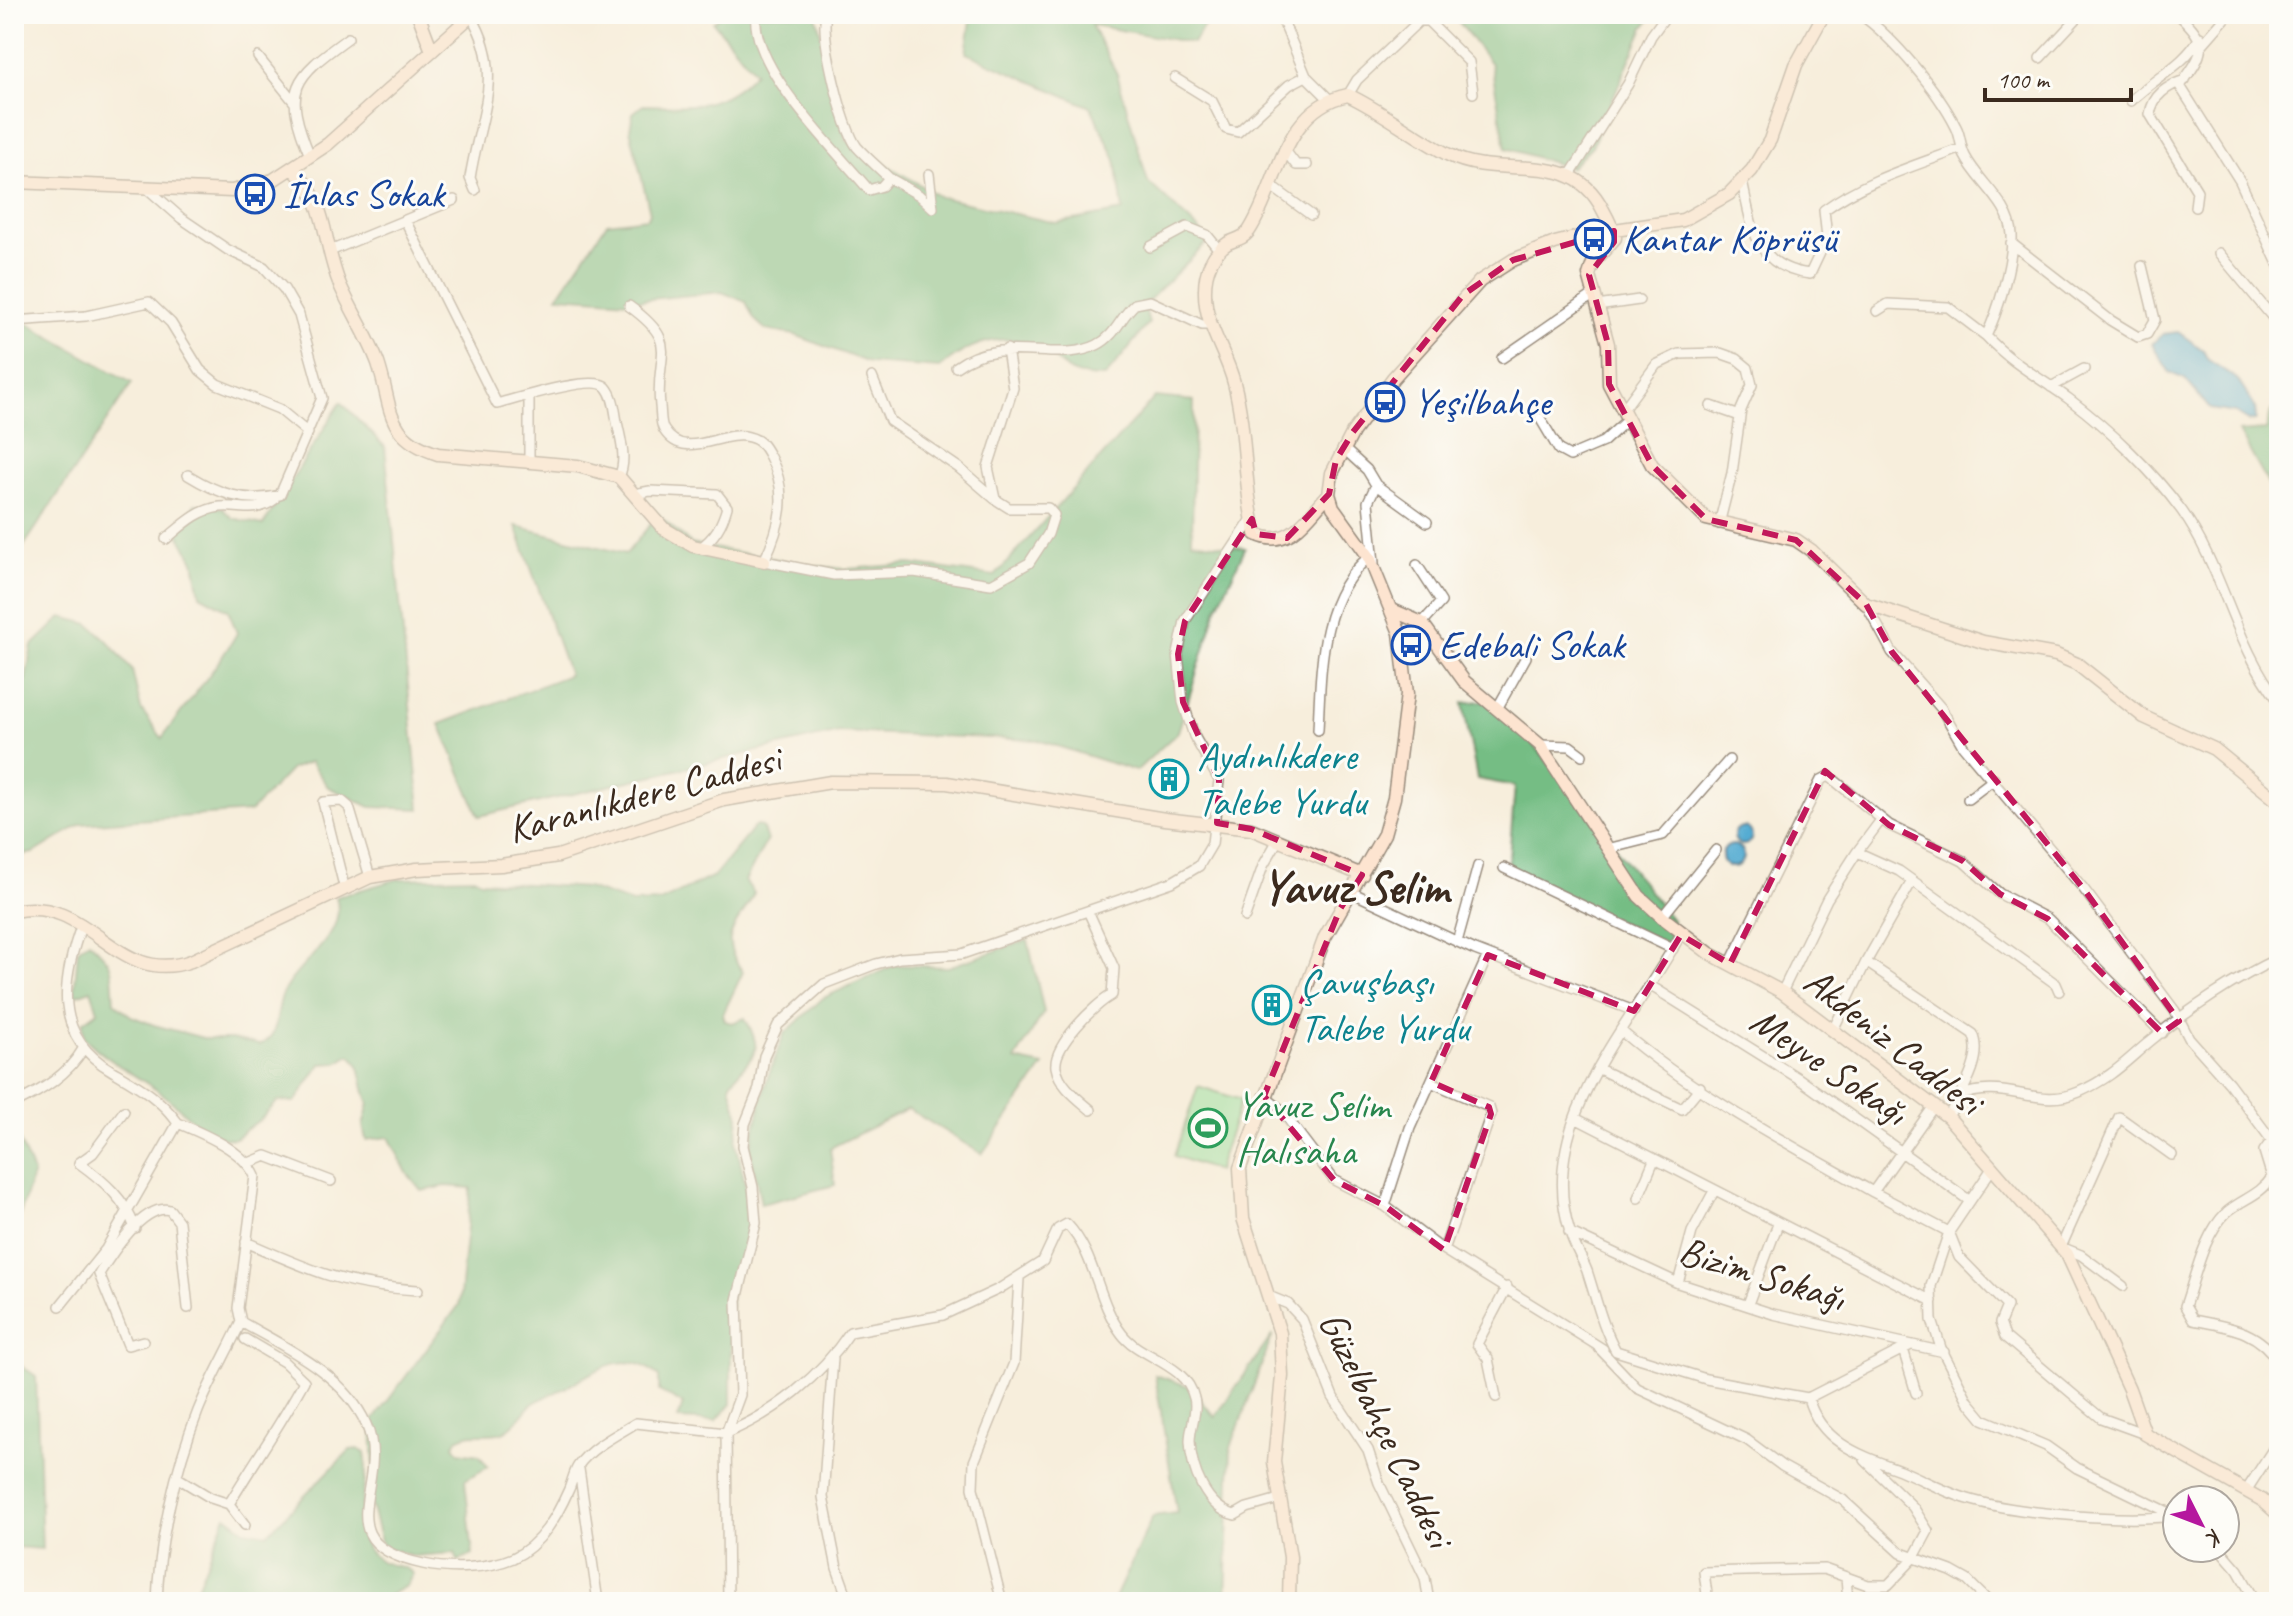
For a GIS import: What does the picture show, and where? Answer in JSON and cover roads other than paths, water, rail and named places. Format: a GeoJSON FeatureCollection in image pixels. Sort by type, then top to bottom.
{"type":"FeatureCollection","features":[{"type":"Feature","properties":{"kind":"street"},"geometry":{"type":"LineString","coordinates":[[418,14],[432,51]]}},
{"type":"Feature","properties":{"kind":"street"},"geometry":{"type":"LineString","coordinates":[[756,14],[755,26],[765,58],[793,99],[869,190],[882,186],[889,178]]}},
{"type":"Feature","properties":{"kind":"street"},"geometry":{"type":"LineString","coordinates":[[826,14],[823,25],[826,61],[855,145],[889,178],[933,208],[929,174]]}},
{"type":"Feature","properties":{"kind":"street"},"geometry":{"type":"LineString","coordinates":[[1280,14],[1306,76],[1329,99]]}},
{"type":"Feature","properties":{"kind":"street"},"geometry":{"type":"LineString","coordinates":[[1570,175],[1628,84],[1651,36],[1667,14]]}},
{"type":"Feature","properties":{"kind":"street"},"geometry":{"type":"LineString","coordinates":[[1289,1602],[1290,1557],[1279,1499],[1274,1441],[1282,1352],[1271,1297],[1243,1218],[1239,1192],[1244,1151],[1325,937],[1362,875],[1390,818],[1405,715],[1405,654],[1392,610],[1372,562],[1340,518],[1329,494],[1332,473],[1343,448],[1393,378],[1480,281],[1513,260],[1555,243],[1683,220],[1713,205],[1742,181],[1770,140],[1796,65],[1824,14]]}},
{"type":"Feature","properties":{"kind":"street"},"geometry":{"type":"LineString","coordinates":[[1860,14],[1896,47],[1941,103],[1958,129],[1962,148],[2007,214],[2011,243],[2007,268],[1986,336]]}},
{"type":"Feature","properties":{"kind":"street"},"geometry":{"type":"LineString","coordinates":[[2040,58],[2081,14]]}},
{"type":"Feature","properties":{"kind":"street"},"geometry":{"type":"LineString","coordinates":[[2178,14],[2201,41],[2200,58],[2180,86],[2240,181],[2279,266]]}},
{"type":"Feature","properties":{"kind":"street"},"geometry":{"type":"LineString","coordinates":[[2131,101],[2151,81],[2190,55],[2229,14]]}},
{"type":"Feature","properties":{"kind":"street"},"geometry":{"type":"LineString","coordinates":[[14,182],[232,191],[273,180],[310,156],[472,15],[483,35],[490,66],[488,99],[470,178],[475,190]]}},
{"type":"Feature","properties":{"kind":"street"},"geometry":{"type":"LineString","coordinates":[[1348,95],[1357,80],[1419,21],[1428,21],[1469,62],[1473,93]]}},
{"type":"Feature","properties":{"kind":"street"},"geometry":{"type":"LineString","coordinates":[[310,156],[297,124],[295,103],[298,85],[306,69],[348,38]]}},
{"type":"Feature","properties":{"kind":"street"},"geometry":{"type":"LineString","coordinates":[[258,57],[295,103]]}},
{"type":"Feature","properties":{"kind":"street"},"geometry":{"type":"LineString","coordinates":[[1175,78],[1212,101],[1226,129],[1238,132],[1289,85],[1306,76]]}},
{"type":"Feature","properties":{"kind":"street"},"geometry":{"type":"LineString","coordinates":[[2185,80],[2167,86],[2152,103],[2150,114],[2197,191],[2195,207]]}},
{"type":"Feature","properties":{"kind":"street"},"geometry":{"type":"LineString","coordinates":[[1329,494],[1287,538],[1270,541],[1256,534],[1233,380],[1209,325],[1206,275],[1220,251],[1246,236],[1260,214],[1284,149],[1310,115],[1329,99],[1348,95],[1450,156],[1473,164],[1570,175],[1580,179],[1599,201],[1614,231],[1614,242],[1590,268],[1595,300],[1608,344],[1609,384],[1652,465],[1706,519],[1796,540],[1812,551],[1866,604],[1892,652],[1941,708],[1963,746],[2083,888],[2189,1038],[2279,1150]]}},
{"type":"Feature","properties":{"kind":"street"},"geometry":{"type":"LineString","coordinates":[[1742,181],[1750,220],[1767,259],[1787,271],[1810,274],[1827,238],[1824,210],[1845,195],[1884,176],[1962,148]]}},
{"type":"Feature","properties":{"kind":"street"},"geometry":{"type":"LineString","coordinates":[[1284,149],[1296,165],[1307,165]]}},
{"type":"Feature","properties":{"kind":"street"},"geometry":{"type":"LineString","coordinates":[[292,168],[310,185],[318,201],[340,284],[379,365],[386,403],[398,431],[416,447],[438,454],[578,466],[619,477],[663,528],[700,548],[834,575],[914,572],[991,584],[1029,563],[1048,534],[1054,515],[1048,508],[1009,508],[959,468],[890,421],[872,377]]}},
{"type":"Feature","properties":{"kind":"street"},"geometry":{"type":"LineString","coordinates":[[1270,185],[1311,215]]}},
{"type":"Feature","properties":{"kind":"street"},"geometry":{"type":"LineString","coordinates":[[148,189],[181,218],[228,250],[264,267],[284,289],[299,315],[322,398],[280,495],[262,509],[222,507],[197,513],[166,539]]}},
{"type":"Feature","properties":{"kind":"street"},"geometry":{"type":"LineString","coordinates":[[330,251],[454,200]]}},
{"type":"Feature","properties":{"kind":"street"},"geometry":{"type":"LineString","coordinates":[[405,220],[497,404],[577,384],[598,382],[605,385],[611,396],[624,465],[619,477]]}},
{"type":"Feature","properties":{"kind":"street"},"geometry":{"type":"LineString","coordinates":[[1150,247],[1187,227],[1207,235],[1220,251]]}},
{"type":"Feature","properties":{"kind":"street"},"geometry":{"type":"LineString","coordinates":[[2011,243],[2110,320],[2138,337],[2147,334],[2155,320],[2142,266]]}},
{"type":"Feature","properties":{"kind":"street"},"geometry":{"type":"LineString","coordinates":[[2219,253],[2279,325]]}},
{"type":"Feature","properties":{"kind":"street"},"geometry":{"type":"LineString","coordinates":[[1502,358],[1595,300],[1639,300]]}},
{"type":"Feature","properties":{"kind":"street"},"geometry":{"type":"LineString","coordinates":[[956,367],[970,356],[1007,349],[1085,350],[1099,345],[1116,331],[1135,304],[1150,301],[1202,325],[1209,325]]}},
{"type":"Feature","properties":{"kind":"street"},"geometry":{"type":"LineString","coordinates":[[14,321],[86,316],[149,302],[171,323],[200,370],[217,384],[279,409],[308,433]]}},
{"type":"Feature","properties":{"kind":"street"},"geometry":{"type":"LineString","coordinates":[[1877,311],[1888,304],[1948,307],[1986,336],[2014,363],[2051,387],[2111,436],[2158,481],[2182,511],[2210,560],[2254,666],[2279,701]]}},
{"type":"Feature","properties":{"kind":"street"},"geometry":{"type":"LineString","coordinates":[[629,306],[652,323],[662,337],[665,353],[657,379],[662,428],[673,439],[692,446],[746,436],[762,442],[778,472],[784,499],[773,542],[764,561]]}},
{"type":"Feature","properties":{"kind":"street"},"geometry":{"type":"LineString","coordinates":[[995,499],[988,467],[1013,388],[1007,349]]}},
{"type":"Feature","properties":{"kind":"street"},"geometry":{"type":"LineString","coordinates":[[1540,418],[1559,450],[1570,456],[1603,442],[1624,416],[1656,365],[1679,354],[1699,351],[1737,359],[1748,368],[1752,385],[1740,416],[1732,473],[1719,524]]}},
{"type":"Feature","properties":{"kind":"street"},"geometry":{"type":"LineString","coordinates":[[2051,387],[2084,369]]}},
{"type":"Feature","properties":{"kind":"street"},"geometry":{"type":"LineString","coordinates":[[529,396],[529,462]]}},
{"type":"Feature","properties":{"kind":"street"},"geometry":{"type":"LineString","coordinates":[[1711,406],[1740,416]]}},
{"type":"Feature","properties":{"kind":"street"},"geometry":{"type":"LineString","coordinates":[[1343,448],[1367,470],[1376,485],[1427,522]]}},
{"type":"Feature","properties":{"kind":"street"},"geometry":{"type":"LineString","coordinates":[[188,475],[214,491],[232,496],[263,499],[280,495]]}},
{"type":"Feature","properties":{"kind":"street"},"geometry":{"type":"LineString","coordinates":[[1372,562],[1368,512],[1376,485]]}},
{"type":"Feature","properties":{"kind":"street"},"geometry":{"type":"LineString","coordinates":[[634,494],[650,491],[717,494],[727,507],[724,519],[710,541],[700,548]]}},
{"type":"Feature","properties":{"kind":"street"},"geometry":{"type":"LineString","coordinates":[[728,1602],[726,1433],[740,1395],[737,1300],[756,1223],[753,1187],[743,1146],[745,1124],[759,1089],[764,1056],[778,1025],[824,984],[876,964],[900,958],[962,954],[1172,882],[1199,866],[1212,844],[1217,823],[1219,780],[1194,736],[1183,702],[1178,654],[1185,621],[1252,519]]}},
{"type":"Feature","properties":{"kind":"street"},"geometry":{"type":"LineString","coordinates":[[1318,730],[1324,643],[1330,620],[1355,569],[1372,562]]}},
{"type":"Feature","properties":{"kind":"street"},"geometry":{"type":"LineString","coordinates":[[1392,610],[1422,623],[1441,602],[1417,565]]}},
{"type":"Feature","properties":{"kind":"street"},"geometry":{"type":"LineString","coordinates":[[1866,604],[1983,642],[2056,655],[2077,664],[2123,704],[2214,749],[2279,802]]}},
{"type":"Feature","properties":{"kind":"street","name":"Akdeniz Caddesi"},"geometry":{"type":"LineString","coordinates":[[1422,623],[1464,681],[1540,745],[1639,896],[1681,934],[1782,992],[1934,1106],[1948,1117],[1993,1167],[2061,1247],[2083,1283],[2145,1434]]}},
{"type":"Feature","properties":{"kind":"street"},"geometry":{"type":"LineString","coordinates":[[1498,707],[1526,657]]}},
{"type":"Feature","properties":{"kind":"street"},"geometry":{"type":"LineString","coordinates":[[1540,745],[1570,746],[1582,755]]}},
{"type":"Feature","properties":{"kind":"street"},"geometry":{"type":"LineString","coordinates":[[1607,849],[1663,835],[1729,760]]}},
{"type":"Feature","properties":{"kind":"street"},"geometry":{"type":"LineString","coordinates":[[1730,964],[1821,780],[1832,777],[1881,820],[1963,861],[2000,894],[2048,919],[2162,1033]]}},
{"type":"Feature","properties":{"kind":"street"},"geometry":{"type":"LineString","coordinates":[[1968,799],[1994,779]]}},
{"type":"Feature","properties":{"kind":"street","name":"Karanlıkdere Caddesi"},"geometry":{"type":"LineString","coordinates":[[14,911],[45,909],[82,924],[129,959],[166,968],[191,961],[344,886],[370,877],[417,869],[501,865],[558,856],[724,800],[846,781],[947,783],[1165,819],[1251,829],[1362,875]]}},
{"type":"Feature","properties":{"kind":"street"},"geometry":{"type":"LineString","coordinates":[[344,886],[323,802],[342,801],[349,807],[370,877]]}},
{"type":"Feature","properties":{"kind":"street"},"geometry":{"type":"LineString","coordinates":[[1782,992],[1827,899],[1881,820]]}},
{"type":"Feature","properties":{"kind":"street"},"geometry":{"type":"LineString","coordinates":[[1245,917],[1263,866],[1278,840]]}},
{"type":"Feature","properties":{"kind":"street"},"geometry":{"type":"LineString","coordinates":[[1662,917],[1716,850]]}},
{"type":"Feature","properties":{"kind":"street"},"geometry":{"type":"LineString","coordinates":[[1857,852],[1912,881],[2056,984],[2059,991]]}},
{"type":"Feature","properties":{"kind":"street"},"geometry":{"type":"LineString","coordinates":[[1457,942],[1478,866]]}},
{"type":"Feature","properties":{"kind":"street"},"geometry":{"type":"LineString","coordinates":[[1504,868],[1673,949]]}},
{"type":"Feature","properties":{"kind":"street"},"geometry":{"type":"LineString","coordinates":[[1833,1030],[1866,962],[1912,881]]}},
{"type":"Feature","properties":{"kind":"street"},"geometry":{"type":"LineString","coordinates":[[1351,892],[1457,942],[1634,1011]]}},
{"type":"Feature","properties":{"kind":"street"},"geometry":{"type":"LineString","coordinates":[[1088,911],[1116,979],[1112,995],[1090,1009],[1056,1057],[1056,1068],[1067,1089],[1091,1110]]}},
{"type":"Feature","properties":{"kind":"street"},"geometry":{"type":"LineString","coordinates":[[82,924],[67,965],[69,1022],[83,1049],[164,1103],[178,1123],[201,1133],[249,1163],[255,1176],[238,1308],[241,1322],[198,1411],[178,1478],[158,1572],[157,1602]]}},
{"type":"Feature","properties":{"kind":"street"},"geometry":{"type":"LineString","coordinates":[[1616,1351],[1605,1333],[1595,1295],[1569,1232],[1564,1197],[1565,1152],[1575,1118],[1599,1069],[1681,934]]}},
{"type":"Feature","properties":{"kind":"street"},"geometry":{"type":"LineString","coordinates":[[1385,1206],[1410,1128],[1488,955]]}},
{"type":"Feature","properties":{"kind":"street"},"geometry":{"type":"LineString","coordinates":[[1959,1096],[1971,1091],[2013,1090],[2054,1100],[2080,1091],[2124,1068],[2162,1033],[2279,958]]}},
{"type":"Feature","properties":{"kind":"street"},"geometry":{"type":"LineString","coordinates":[[1866,962],[1973,1034],[1978,1044],[1976,1057],[1948,1117]]}},
{"type":"Feature","properties":{"kind":"street","name":"Meyve Sokağı"},"geometry":{"type":"LineString","coordinates":[[1651,986],[1798,1078],[1970,1201]]}},
{"type":"Feature","properties":{"kind":"street"},"geometry":{"type":"LineString","coordinates":[[1621,1031],[1646,1052],[1773,1135],[1949,1232],[1959,1257],[2007,1306],[2000,1323],[2005,1337],[2101,1418],[2145,1434],[2246,1491],[2279,1515]]}},
{"type":"Feature","properties":{"kind":"street"},"geometry":{"type":"LineString","coordinates":[[14,1104],[41,1091],[76,1061],[83,1049]]}},
{"type":"Feature","properties":{"kind":"street"},"geometry":{"type":"LineString","coordinates":[[1599,1069],[1682,1109],[1700,1087]]}},
{"type":"Feature","properties":{"kind":"street"},"geometry":{"type":"LineString","coordinates":[[1431,1082],[1489,1107],[1491,1114],[1444,1250]]}},
{"type":"Feature","properties":{"kind":"street"},"geometry":{"type":"LineString","coordinates":[[1264,1096],[1281,1110],[1334,1180],[1385,1206],[1444,1250],[1599,1348],[1637,1388],[1747,1440],[1782,1466],[1829,1490],[1875,1525],[1901,1553],[1951,1571],[1967,1580],[1989,1602]]}},
{"type":"Feature","properties":{"kind":"street"},"geometry":{"type":"LineString","coordinates":[[1873,1192],[1934,1106]]}},
{"type":"Feature","properties":{"kind":"street"},"geometry":{"type":"LineString","coordinates":[[124,1111],[93,1153],[79,1163],[100,1178],[128,1207],[135,1228]]}},
{"type":"Feature","properties":{"kind":"street"},"geometry":{"type":"LineString","coordinates":[[2123,1286],[2081,1255],[2061,1247],[2119,1117],[2172,1155]]}},
{"type":"Feature","properties":{"kind":"street"},"geometry":{"type":"LineString","coordinates":[[1575,1118],[1932,1301]]}},
{"type":"Feature","properties":{"kind":"street"},"geometry":{"type":"LineString","coordinates":[[60,1306],[106,1249],[178,1123]]}},
{"type":"Feature","properties":{"kind":"street"},"geometry":{"type":"LineString","coordinates":[[2272,1140],[2264,1151],[2273,1171],[2270,1181],[2259,1192],[2230,1209],[2215,1226],[2185,1310],[2193,1320],[2252,1334],[2267,1346],[2279,1363]]}},
{"type":"Feature","properties":{"kind":"street"},"geometry":{"type":"LineString","coordinates":[[249,1163],[266,1156],[331,1181]]}},
{"type":"Feature","properties":{"kind":"street"},"geometry":{"type":"LineString","coordinates":[[1638,1198],[1654,1160]]}},
{"type":"Feature","properties":{"kind":"street"},"geometry":{"type":"LineString","coordinates":[[1993,1167],[1949,1232],[1931,1286],[1932,1320],[1968,1401],[1983,1419],[2046,1446],[2077,1468],[2161,1509]]}},
{"type":"Feature","properties":{"kind":"street"},"geometry":{"type":"LineString","coordinates":[[1678,1283],[1692,1232],[1714,1191]]}},
{"type":"Feature","properties":{"kind":"street"},"geometry":{"type":"LineString","coordinates":[[143,1341],[128,1345],[99,1274],[125,1236],[152,1213],[163,1208],[170,1210],[179,1222],[188,1308]]}},
{"type":"Feature","properties":{"kind":"street"},"geometry":{"type":"LineString","coordinates":[[241,1322],[303,1356],[354,1403],[368,1426],[371,1466],[365,1515],[370,1539],[391,1555],[425,1565],[467,1568],[513,1557],[548,1531],[578,1466],[636,1423],[726,1433],[777,1404],[833,1358],[850,1332],[943,1315],[1019,1279],[1043,1261],[1058,1229],[1067,1224],[1088,1251],[1122,1335],[1153,1354],[1188,1384],[1195,1399],[1190,1441],[1194,1467],[1210,1499],[1224,1512],[1235,1515],[1247,1508],[1279,1499]]}},
{"type":"Feature","properties":{"kind":"street"},"geometry":{"type":"LineString","coordinates":[[1748,1304],[1778,1224]]}},
{"type":"Feature","properties":{"kind":"street","name":"Bizim Sokağı"},"geometry":{"type":"LineString","coordinates":[[1569,1232],[1678,1283],[1799,1322],[1906,1348],[1944,1352]]}},
{"type":"Feature","properties":{"kind":"street"},"geometry":{"type":"LineString","coordinates":[[246,1242],[328,1278],[371,1287],[418,1290]]}},
{"type":"Feature","properties":{"kind":"street"},"geometry":{"type":"LineString","coordinates":[[1002,1602],[973,1488],[974,1462],[1014,1363],[1019,1279]]}},
{"type":"Feature","properties":{"kind":"street"},"geometry":{"type":"LineString","coordinates":[[1496,1397],[1488,1359],[1477,1344],[1507,1287]]}},
{"type":"Feature","properties":{"kind":"street","name":"Güzelbahçe Caddesi"},"geometry":{"type":"LineString","coordinates":[[1271,1297],[1288,1304],[1302,1319],[1333,1397],[1368,1450],[1379,1483],[1425,1578],[1429,1602]]}},
{"type":"Feature","properties":{"kind":"street"},"geometry":{"type":"LineString","coordinates":[[229,1504],[255,1459],[276,1433],[281,1417],[304,1381],[284,1362],[245,1339]]}},
{"type":"Feature","properties":{"kind":"street"},"geometry":{"type":"LineString","coordinates":[[1599,1348],[1706,1379],[1808,1398],[1906,1348],[1916,1393]]}},
{"type":"Feature","properties":{"kind":"street"},"geometry":{"type":"LineString","coordinates":[[833,1358],[823,1497],[837,1568],[849,1602]]}},
{"type":"Feature","properties":{"kind":"street"},"geometry":{"type":"LineString","coordinates":[[1708,1602],[1704,1572],[1824,1569],[1868,1585],[1888,1585],[1913,1559],[1928,1531],[1892,1483],[1861,1457],[1834,1441],[1812,1412],[1808,1398]]}},
{"type":"Feature","properties":{"kind":"street"},"geometry":{"type":"LineString","coordinates":[[2246,1491],[2279,1440]]}},
{"type":"Feature","properties":{"kind":"street"},"geometry":{"type":"LineString","coordinates":[[1861,1457],[1969,1499],[2136,1520],[2161,1518]]}},
{"type":"Feature","properties":{"kind":"street"},"geometry":{"type":"LineString","coordinates":[[578,1466],[598,1602]]}},
{"type":"Feature","properties":{"kind":"street"},"geometry":{"type":"LineString","coordinates":[[178,1478],[211,1498],[229,1504],[245,1525]]}},
{"type":"Feature","properties":{"kind":"street"},"geometry":{"type":"LineString","coordinates":[[2233,1564],[2256,1602]]}},
{"type":"Feature","properties":{"kind":"street"},"geometry":{"type":"LineString","coordinates":[[1846,1577],[1848,1602]]}},
{"type":"Feature","properties":{"kind":"water"},"geometry":{"type":"Polygon","coordinates":[[[2178,332],[2203,350],[2207,359],[2237,379],[2255,407],[2256,420],[2249,421],[2235,413],[2210,409],[2185,379],[2170,373],[2152,344],[2163,334],[2178,332]]]}},
{"type":"Feature","properties":{"kind":"water"},"geometry":{"type":"Polygon","coordinates":[[[1743,827],[1752,836],[1743,845],[1734,836],[1743,827]]]}},
{"type":"Feature","properties":{"kind":"water"},"geometry":{"type":"Polygon","coordinates":[[[1733,845],[1741,848],[1744,856],[1741,864],[1733,867],[1725,864],[1722,856],[1725,848],[1733,845]]]}},
{"type":"Feature","properties":{"kind":"place","name":"İhlas Sokak"},"geometry":{"type":"Point","coordinates":[255,194]}},
{"type":"Feature","properties":{"kind":"place","name":"Kantar Köprüsü"},"geometry":{"type":"Point","coordinates":[1594,239]}},
{"type":"Feature","properties":{"kind":"place","name":"Yeşilbahçe"},"geometry":{"type":"Point","coordinates":[1385,402]}},
{"type":"Feature","properties":{"kind":"place","name":"Edebali Sokak"},"geometry":{"type":"Point","coordinates":[1411,645]}},
{"type":"Feature","properties":{"kind":"place","name":"Aydınlıkdere Talebe Yurdu"},"geometry":{"type":"Point","coordinates":[1169,779]}},
{"type":"Feature","properties":{"kind":"place","name":"Çavuşbaşı Talebe Yurdu"},"geometry":{"type":"Point","coordinates":[1272,1005]}},
{"type":"Feature","properties":{"kind":"place","name":"Yavuz Selim Halısaha"},"geometry":{"type":"Point","coordinates":[1208,1128]}},
{"type":"Feature","properties":{"kind":"district","name":"Yavuz Selim"},"geometry":{"type":"Point","coordinates":[1355,887]}}]}
